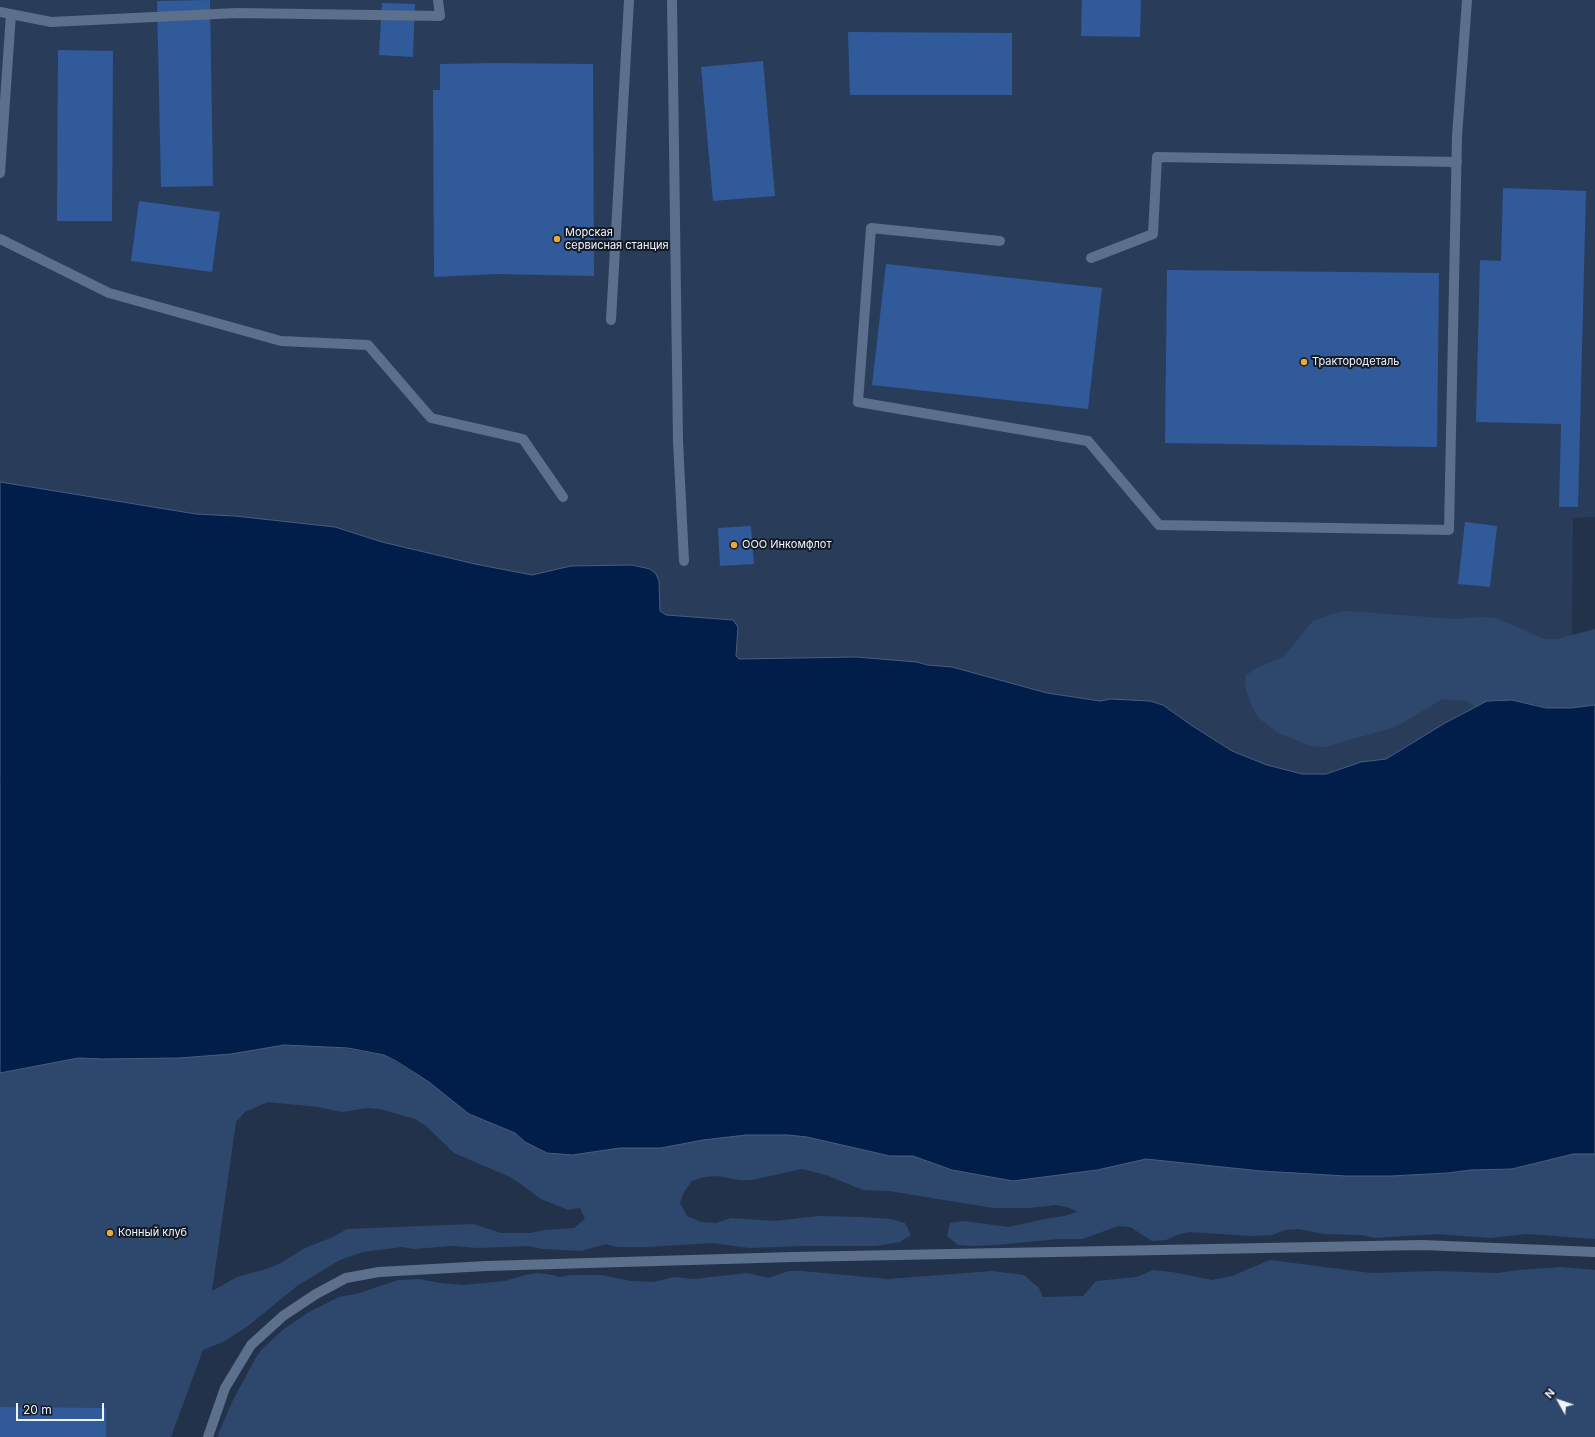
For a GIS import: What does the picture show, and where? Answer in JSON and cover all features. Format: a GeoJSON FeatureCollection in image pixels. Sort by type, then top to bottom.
{"type":"FeatureCollection","features":[{"type":"Feature","properties":{"kind":"street"},"geometry":{"type":"LineString","coordinates":[[0,12],[51,22],[237,13],[440,16],[438,0]]}},
{"type":"Feature","properties":{"kind":"street"},"geometry":{"type":"LineString","coordinates":[[611,320],[629,0]]}},
{"type":"Feature","properties":{"kind":"street"},"geometry":{"type":"LineString","coordinates":[[672,0],[678,441],[684,562]]}},
{"type":"Feature","properties":{"kind":"street"},"geometry":{"type":"LineString","coordinates":[[1000,241],[871,228],[858,402],[1088,441],[1159,525],[1449,530],[1457,162],[1467,0]]}},
{"type":"Feature","properties":{"kind":"street"},"geometry":{"type":"LineString","coordinates":[[0,173],[11,14]]}},
{"type":"Feature","properties":{"kind":"street"},"geometry":{"type":"LineString","coordinates":[[1091,258],[1153,234],[1157,157],[1457,162]]}},
{"type":"Feature","properties":{"kind":"street"},"geometry":{"type":"LineString","coordinates":[[0,238],[109,293],[281,341],[368,346],[431,418],[523,439],[564,497]]}},
{"type":"Feature","properties":{"kind":"street"},"geometry":{"type":"LineString","coordinates":[[208,1437],[225,1388],[251,1345],[282,1316],[316,1294],[346,1278],[379,1272],[486,1266],[793,1257],[1414,1246],[1595,1252]]}},
{"type":"Feature","properties":{"kind":"shaded area"},"geometry":{"type":"Polygon","coordinates":[[[0,0],[1595,0],[1595,517],[1573,518],[1571,708],[1466,713],[1445,723],[1386,759],[1361,762],[1326,774],[1302,774],[1267,765],[1232,751],[1163,705],[1150,701],[1112,699],[1100,701],[1047,693],[952,667],[927,665],[917,662],[856,657],[739,659],[736,656],[738,627],[733,620],[666,615],[660,611],[659,581],[656,574],[650,569],[632,565],[571,566],[532,575],[475,564],[382,542],[335,527],[235,516],[196,514],[0,482],[0,0]]]}},
{"type":"Feature","properties":{"kind":"shaded area"},"geometry":{"type":"Polygon","coordinates":[[[0,482],[196,514],[235,516],[335,527],[382,542],[475,564],[532,575],[571,566],[632,565],[650,569],[656,574],[659,581],[660,611],[666,615],[733,620],[738,627],[736,656],[739,659],[856,657],[917,662],[927,665],[952,667],[1047,693],[1100,701],[1111,699],[1150,701],[1163,705],[1232,751],[1267,765],[1302,774],[1326,774],[1361,762],[1386,759],[1445,723],[1487,701],[1512,700],[1546,708],[1571,708],[1595,705],[1595,1154],[1573,1154],[1512,1169],[1470,1170],[1448,1173],[1391,1176],[1346,1176],[1261,1171],[1146,1159],[1097,1170],[1013,1181],[952,1170],[913,1156],[890,1156],[807,1137],[788,1135],[746,1135],[703,1140],[661,1148],[620,1148],[572,1155],[547,1153],[525,1142],[515,1133],[469,1114],[429,1082],[396,1061],[384,1055],[348,1048],[284,1045],[231,1054],[179,1058],[78,1058],[0,1073],[0,482]]]}},
{"type":"Feature","properties":{"kind":"shaded area"},"geometry":{"type":"Polygon","coordinates":[[[1348,611],[1455,619],[1482,617],[1496,618],[1544,639],[1557,639],[1595,629],[1595,705],[1571,708],[1546,708],[1535,704],[1487,701],[1476,707],[1466,701],[1443,699],[1395,727],[1325,747],[1311,746],[1278,733],[1260,719],[1253,709],[1245,687],[1246,675],[1257,668],[1283,657],[1313,621],[1335,613],[1348,611]]]}},
{"type":"Feature","properties":{"kind":"shaded area"},"geometry":{"type":"Polygon","coordinates":[[[284,1045],[335,1047],[384,1055],[429,1082],[469,1114],[515,1133],[525,1142],[547,1153],[572,1155],[620,1148],[661,1148],[703,1140],[746,1135],[788,1135],[807,1137],[890,1156],[913,1156],[952,1170],[1013,1181],[1097,1170],[1146,1159],[1261,1171],[1346,1176],[1391,1176],[1448,1173],[1470,1170],[1512,1169],[1573,1154],[1595,1154],[1595,1239],[1526,1234],[1490,1238],[1437,1234],[1375,1238],[1361,1235],[1324,1234],[1299,1229],[1285,1230],[1272,1235],[1251,1236],[1189,1232],[1166,1240],[1152,1241],[1130,1227],[1118,1226],[1083,1239],[1059,1239],[971,1246],[958,1245],[947,1236],[950,1223],[965,1221],[1008,1227],[1078,1212],[1067,1207],[1055,1205],[1030,1208],[993,1208],[889,1191],[863,1190],[826,1175],[802,1169],[752,1180],[740,1180],[716,1176],[704,1177],[692,1181],[684,1192],[680,1203],[687,1216],[701,1222],[716,1223],[731,1218],[774,1221],[819,1216],[862,1217],[891,1219],[905,1223],[911,1235],[900,1242],[876,1246],[749,1248],[712,1243],[647,1247],[617,1247],[606,1244],[581,1251],[542,1249],[529,1246],[478,1248],[452,1246],[414,1249],[402,1247],[363,1252],[340,1260],[297,1286],[248,1326],[225,1341],[203,1350],[171,1437],[0,1437],[0,1073],[78,1058],[179,1058],[231,1054],[284,1045]],[[268,1102],[245,1112],[236,1122],[212,1291],[237,1277],[279,1264],[305,1248],[333,1237],[347,1229],[473,1224],[501,1233],[530,1233],[545,1230],[574,1228],[585,1219],[580,1208],[568,1210],[541,1199],[510,1177],[454,1153],[426,1126],[415,1119],[380,1109],[367,1108],[342,1112],[318,1107],[268,1102]]]}},
{"type":"Feature","properties":{"kind":"shaded area"},"geometry":{"type":"Polygon","coordinates":[[[1270,1260],[1371,1273],[1437,1271],[1498,1273],[1561,1267],[1595,1270],[1595,1437],[217,1437],[232,1402],[255,1359],[261,1350],[284,1329],[309,1312],[339,1297],[360,1293],[398,1280],[419,1279],[463,1285],[505,1281],[536,1273],[560,1277],[570,1275],[601,1275],[631,1281],[653,1282],[674,1277],[694,1279],[747,1273],[768,1278],[789,1271],[888,1279],[992,1271],[1024,1275],[1039,1288],[1043,1297],[1083,1296],[1096,1281],[1137,1277],[1153,1270],[1172,1272],[1212,1280],[1232,1276],[1270,1260]]]}},
{"type":"Feature","properties":{"kind":"building"},"geometry":{"type":"Polygon","coordinates":[[[210,0],[213,186],[161,187],[157,1],[210,0]]]}},
{"type":"Feature","properties":{"kind":"building"},"geometry":{"type":"Polygon","coordinates":[[[1082,0],[1141,0],[1140,37],[1081,36],[1082,0]]]}},
{"type":"Feature","properties":{"kind":"building"},"geometry":{"type":"Polygon","coordinates":[[[382,3],[415,4],[413,57],[379,55],[382,3]]]}},
{"type":"Feature","properties":{"kind":"building"},"geometry":{"type":"Polygon","coordinates":[[[848,32],[1012,33],[1012,95],[850,95],[848,32]]]}},
{"type":"Feature","properties":{"kind":"building"},"geometry":{"type":"Polygon","coordinates":[[[58,50],[113,51],[112,221],[57,221],[58,50]]]}},
{"type":"Feature","properties":{"kind":"building"},"geometry":{"type":"Polygon","coordinates":[[[763,61],[775,196],[713,201],[701,67],[763,61]]]}},
{"type":"Feature","properties":{"kind":"building"},"geometry":{"type":"Polygon","coordinates":[[[440,64],[593,64],[594,276],[497,274],[434,277],[433,90],[440,90],[440,64]]]}},
{"type":"Feature","properties":{"kind":"building"},"geometry":{"type":"Polygon","coordinates":[[[1503,188],[1586,191],[1578,507],[1559,507],[1561,424],[1476,422],[1480,260],[1501,261],[1503,188]]]}},
{"type":"Feature","properties":{"kind":"building"},"geometry":{"type":"Polygon","coordinates":[[[139,201],[220,212],[212,272],[131,261],[139,201]]]}},
{"type":"Feature","properties":{"kind":"building"},"geometry":{"type":"Polygon","coordinates":[[[886,264],[1102,288],[1088,409],[872,385],[886,264]]]}},
{"type":"Feature","properties":{"kind":"building"},"geometry":{"type":"Polygon","coordinates":[[[1167,270],[1439,273],[1437,447],[1165,443],[1167,270]]]}},
{"type":"Feature","properties":{"kind":"building"},"geometry":{"type":"Polygon","coordinates":[[[1465,522],[1497,526],[1490,587],[1458,584],[1465,522]]]}},
{"type":"Feature","properties":{"kind":"building"},"geometry":{"type":"Polygon","coordinates":[[[751,526],[754,564],[720,566],[718,528],[751,526]]]}},
{"type":"Feature","properties":{"kind":"building"},"geometry":{"type":"Polygon","coordinates":[[[0,1407],[106,1408],[106,1437],[0,1437],[0,1407]]]}},
{"type":"Feature","properties":{"kind":"place","name":"Морская сервисная станция"},"geometry":{"type":"Point","coordinates":[557,239]}},
{"type":"Feature","properties":{"kind":"place","name":"Трактородеталь"},"geometry":{"type":"Point","coordinates":[1304,362]}},
{"type":"Feature","properties":{"kind":"place","name":"ООО Инкомфлот"},"geometry":{"type":"Point","coordinates":[734,545]}},
{"type":"Feature","properties":{"kind":"place","name":"Конный клуб"},"geometry":{"type":"Point","coordinates":[110,1233]}}]}
